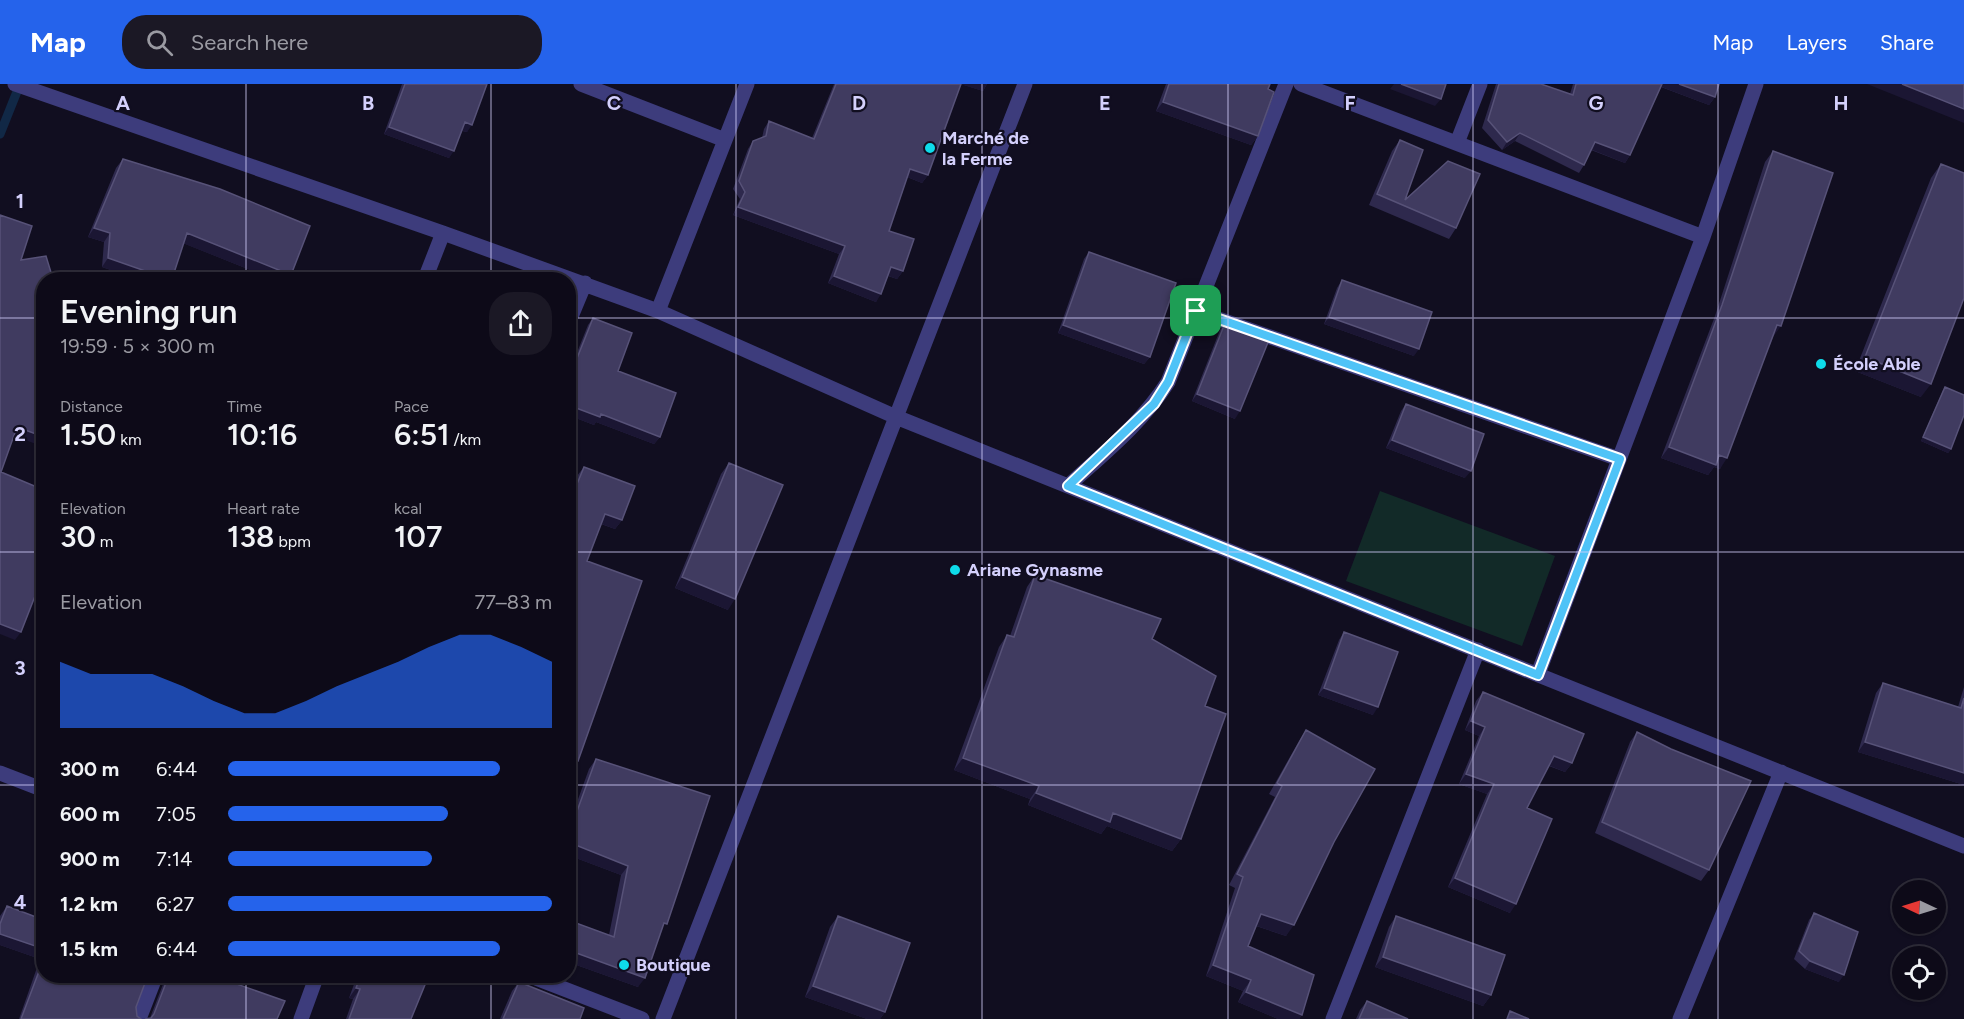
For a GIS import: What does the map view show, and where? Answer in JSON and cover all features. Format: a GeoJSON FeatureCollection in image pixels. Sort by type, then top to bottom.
{"type":"FeatureCollection","features":[{"type":"Feature","properties":{"kind":"street"},"geometry":{"type":"LineString","coordinates":[[15,84],[554,272]]}},
{"type":"Feature","properties":{"kind":"street"},"geometry":{"type":"LineString","coordinates":[[581,84],[725,140]]}},
{"type":"Feature","properties":{"kind":"street"},"geometry":{"type":"LineString","coordinates":[[658,311],[747,84]]}},
{"type":"Feature","properties":{"kind":"street"},"geometry":{"type":"LineString","coordinates":[[663,1019],[1025,84]]}},
{"type":"Feature","properties":{"kind":"street"},"geometry":{"type":"LineString","coordinates":[[1068,486],[1154,404],[1168,382],[1286,84]]}},
{"type":"Feature","properties":{"kind":"street"},"geometry":{"type":"LineString","coordinates":[[1301,84],[1703,237]]}},
{"type":"Feature","properties":{"kind":"street"},"geometry":{"type":"LineString","coordinates":[[1457,143],[1480,84]]}},
{"type":"Feature","properties":{"kind":"street"},"geometry":{"type":"LineString","coordinates":[[1538,675],[1703,237],[1756,84]]}},
{"type":"Feature","properties":{"kind":"street"},"geometry":{"type":"LineString","coordinates":[[428,272],[443,233]]}},
{"type":"Feature","properties":{"kind":"street"},"geometry":{"type":"LineString","coordinates":[[576,280],[658,311],[896,417],[1964,846]]}},
{"type":"Feature","properties":{"kind":"street"},"geometry":{"type":"LineString","coordinates":[[576,305],[585,283]]}},
{"type":"Feature","properties":{"kind":"street"},"geometry":{"type":"LineString","coordinates":[[1196,311],[1620,459]]}},
{"type":"Feature","properties":{"kind":"street"},"geometry":{"type":"LineString","coordinates":[[1333,1019],[1478,650]]}},
{"type":"Feature","properties":{"kind":"street"},"geometry":{"type":"LineString","coordinates":[[1680,1019],[1780,772]]}},
{"type":"Feature","properties":{"kind":"street"},"geometry":{"type":"LineString","coordinates":[[0,773],[36,787]]}},
{"type":"Feature","properties":{"kind":"street"},"geometry":{"type":"LineString","coordinates":[[139,1019],[153,983]]}},
{"type":"Feature","properties":{"kind":"street"},"geometry":{"type":"LineString","coordinates":[[301,1019],[314,983]]}},
{"type":"Feature","properties":{"kind":"street"},"geometry":{"type":"LineString","coordinates":[[549,983],[642,1019]]}},
{"type":"Feature","properties":{"kind":"green space"},"geometry":{"type":"Polygon","coordinates":[[[1380,491],[1555,556],[1522,646],[1346,581],[1380,491]]]}},
{"type":"Feature","properties":{"kind":"building"},"geometry":{"type":"Polygon","coordinates":[[[405,84],[487,84],[472,125],[465,122],[454,151],[389,127],[405,84]]]}},
{"type":"Feature","properties":{"kind":"building"},"geometry":{"type":"Polygon","coordinates":[[[836,84],[961,84],[928,175],[910,169],[889,231],[914,239],[903,271],[891,267],[881,294],[834,276],[845,246],[738,207],[745,192],[739,181],[753,141],[766,136],[769,121],[814,139],[836,84]]]}},
{"type":"Feature","properties":{"kind":"building"},"geometry":{"type":"Polygon","coordinates":[[[1169,84],[1270,84],[1268,89],[1274,92],[1258,136],[1163,102],[1169,84]]]}},
{"type":"Feature","properties":{"kind":"building"},"geometry":{"type":"Polygon","coordinates":[[[1401,84],[1446,84],[1441,99],[1401,84]]]}},
{"type":"Feature","properties":{"kind":"building"},"geometry":{"type":"Polygon","coordinates":[[[1499,84],[1541,84],[1573,95],[1576,84],[1662,84],[1630,155],[1595,142],[1584,165],[1520,133],[1507,142],[1488,120],[1499,84]]]}},
{"type":"Feature","properties":{"kind":"building"},"geometry":{"type":"Polygon","coordinates":[[[1679,84],[1719,84],[1715,97],[1679,84]]]}},
{"type":"Feature","properties":{"kind":"building"},"geometry":{"type":"Polygon","coordinates":[[[1902,84],[1964,84],[1964,109],[1902,84]]]}},
{"type":"Feature","properties":{"kind":"building"},"geometry":{"type":"Polygon","coordinates":[[[1400,140],[1423,150],[1405,200],[1448,161],[1480,174],[1456,228],[1377,194],[1400,140]]]}},
{"type":"Feature","properties":{"kind":"building"},"geometry":{"type":"Polygon","coordinates":[[[1773,151],[1833,173],[1781,326],[1777,325],[1727,458],[1719,455],[1716,465],[1669,447],[1722,305],[1773,151]]]}},
{"type":"Feature","properties":{"kind":"building"},"geometry":{"type":"Polygon","coordinates":[[[123,159],[220,189],[310,226],[292,272],[284,272],[187,233],[174,272],[148,272],[108,258],[110,233],[94,228],[123,159]]]}},
{"type":"Feature","properties":{"kind":"building"},"geometry":{"type":"Polygon","coordinates":[[[1941,164],[1964,173],[1964,298],[1931,384],[1865,357],[1941,164]]]}},
{"type":"Feature","properties":{"kind":"building"},"geometry":{"type":"Polygon","coordinates":[[[0,215],[32,226],[21,260],[46,256],[51,272],[36,272],[36,434],[17,427],[1,472],[36,487],[36,594],[21,632],[0,624],[0,215]]]}},
{"type":"Feature","properties":{"kind":"building"},"geometry":{"type":"Polygon","coordinates":[[[1089,252],[1176,283],[1150,357],[1063,325],[1089,252]]]}},
{"type":"Feature","properties":{"kind":"building"},"geometry":{"type":"Polygon","coordinates":[[[1342,280],[1432,312],[1419,349],[1329,317],[1342,280]]]}},
{"type":"Feature","properties":{"kind":"building"},"geometry":{"type":"Polygon","coordinates":[[[593,318],[632,333],[618,371],[676,393],[660,437],[601,414],[600,417],[576,408],[576,361],[593,318]]]}},
{"type":"Feature","properties":{"kind":"building"},"geometry":{"type":"Polygon","coordinates":[[[1225,323],[1269,340],[1240,411],[1197,394],[1225,323]]]}},
{"type":"Feature","properties":{"kind":"building"},"geometry":{"type":"Polygon","coordinates":[[[1945,387],[1964,395],[1964,415],[1951,449],[1923,437],[1945,387]]]}},
{"type":"Feature","properties":{"kind":"building"},"geometry":{"type":"Polygon","coordinates":[[[1406,404],[1484,434],[1471,471],[1392,440],[1406,404]]]}},
{"type":"Feature","properties":{"kind":"building"},"geometry":{"type":"Polygon","coordinates":[[[729,463],[783,485],[735,599],[682,577],[729,463]]]}},
{"type":"Feature","properties":{"kind":"building"},"geometry":{"type":"Polygon","coordinates":[[[584,467],[635,486],[622,520],[605,514],[587,561],[642,581],[578,761],[576,760],[576,486],[584,467]]]}},
{"type":"Feature","properties":{"kind":"building"},"geometry":{"type":"Polygon","coordinates":[[[1035,575],[1161,619],[1152,639],[1216,676],[1205,706],[1226,714],[1181,839],[1113,813],[1110,822],[1036,793],[1039,786],[963,758],[1007,635],[1014,637],[1035,575]]]}},
{"type":"Feature","properties":{"kind":"building"},"geometry":{"type":"Polygon","coordinates":[[[1344,632],[1398,652],[1378,707],[1324,688],[1344,632]]]}},
{"type":"Feature","properties":{"kind":"building"},"geometry":{"type":"Polygon","coordinates":[[[1883,683],[1961,708],[1964,698],[1964,773],[1865,742],[1883,683]]]}},
{"type":"Feature","properties":{"kind":"building"},"geometry":{"type":"Polygon","coordinates":[[[1483,692],[1584,734],[1572,763],[1554,756],[1527,808],[1552,819],[1516,904],[1455,878],[1494,784],[1466,774],[1485,727],[1471,721],[1483,692]]]}},
{"type":"Feature","properties":{"kind":"building"},"geometry":{"type":"Polygon","coordinates":[[[1306,730],[1375,769],[1334,842],[1294,925],[1261,914],[1248,946],[1314,975],[1302,1015],[1246,992],[1251,980],[1213,965],[1243,877],[1237,874],[1282,786],[1277,783],[1306,730]]]}},
{"type":"Feature","properties":{"kind":"building"},"geometry":{"type":"Polygon","coordinates":[[[1637,732],[1671,749],[1751,781],[1709,870],[1602,822],[1637,732]]]}},
{"type":"Feature","properties":{"kind":"building"},"geometry":{"type":"Polygon","coordinates":[[[596,759],[710,796],[667,924],[664,923],[645,978],[576,953],[576,923],[614,937],[628,866],[576,845],[576,814],[596,759]]]}},
{"type":"Feature","properties":{"kind":"building"},"geometry":{"type":"Polygon","coordinates":[[[7,906],[36,917],[36,946],[0,934],[0,924],[7,906]]]}},
{"type":"Feature","properties":{"kind":"building"},"geometry":{"type":"Polygon","coordinates":[[[1814,913],[1858,932],[1844,975],[1810,961],[1799,951],[1814,913]]]}},
{"type":"Feature","properties":{"kind":"building"},"geometry":{"type":"Polygon","coordinates":[[[838,916],[910,943],[885,1012],[813,986],[838,916]]]}},
{"type":"Feature","properties":{"kind":"building"},"geometry":{"type":"Polygon","coordinates":[[[1396,916],[1505,955],[1491,995],[1383,957],[1396,916]]]}},
{"type":"Feature","properties":{"kind":"building"},"geometry":{"type":"Polygon","coordinates":[[[36,979],[36,983],[145,983],[136,1007],[137,1016],[141,1019],[21,1019],[36,979]]]}},
{"type":"Feature","properties":{"kind":"building"},"geometry":{"type":"Polygon","coordinates":[[[166,983],[234,983],[285,1001],[277,1019],[145,1019],[151,1018],[166,983]]]}},
{"type":"Feature","properties":{"kind":"building"},"geometry":{"type":"Polygon","coordinates":[[[358,983],[426,983],[411,1019],[349,1019],[360,989],[356,988],[358,983]]]}},
{"type":"Feature","properties":{"kind":"building"},"geometry":{"type":"Polygon","coordinates":[[[519,983],[584,1008],[580,1019],[503,1019],[519,983]]]}},
{"type":"Feature","properties":{"kind":"building"},"geometry":{"type":"Polygon","coordinates":[[[1367,1001],[1408,1019],[1359,1019],[1367,1001]]]}},
{"type":"Feature","properties":{"kind":"building"},"geometry":{"type":"Polygon","coordinates":[[[1510,1011],[1529,1019],[1507,1019],[1510,1011]]]}},
{"type":"Feature","properties":{"kind":"waterway"},"geometry":{"type":"LineString","coordinates":[[0,134],[20,84]]}},
{"type":"Feature","properties":{"kind":"place","name":"Marché de la Ferme"},"geometry":{"type":"Point","coordinates":[930,148]}},
{"type":"Feature","properties":{"kind":"place","name":"École Able"},"geometry":{"type":"Point","coordinates":[1821,364]}},
{"type":"Feature","properties":{"kind":"place","name":"Ariane Gynasme"},"geometry":{"type":"Point","coordinates":[955,570]}},
{"type":"Feature","properties":{"kind":"place","name":"Boutique"},"geometry":{"type":"Point","coordinates":[624,965]}},
{"type":"Feature","properties":{"kind":"route"},"geometry":{"type":"LineString","coordinates":[[1196,311],[1620,459],[1538,675],[1068,486],[1154,404],[1168,382],[1196,311]]}}]}
